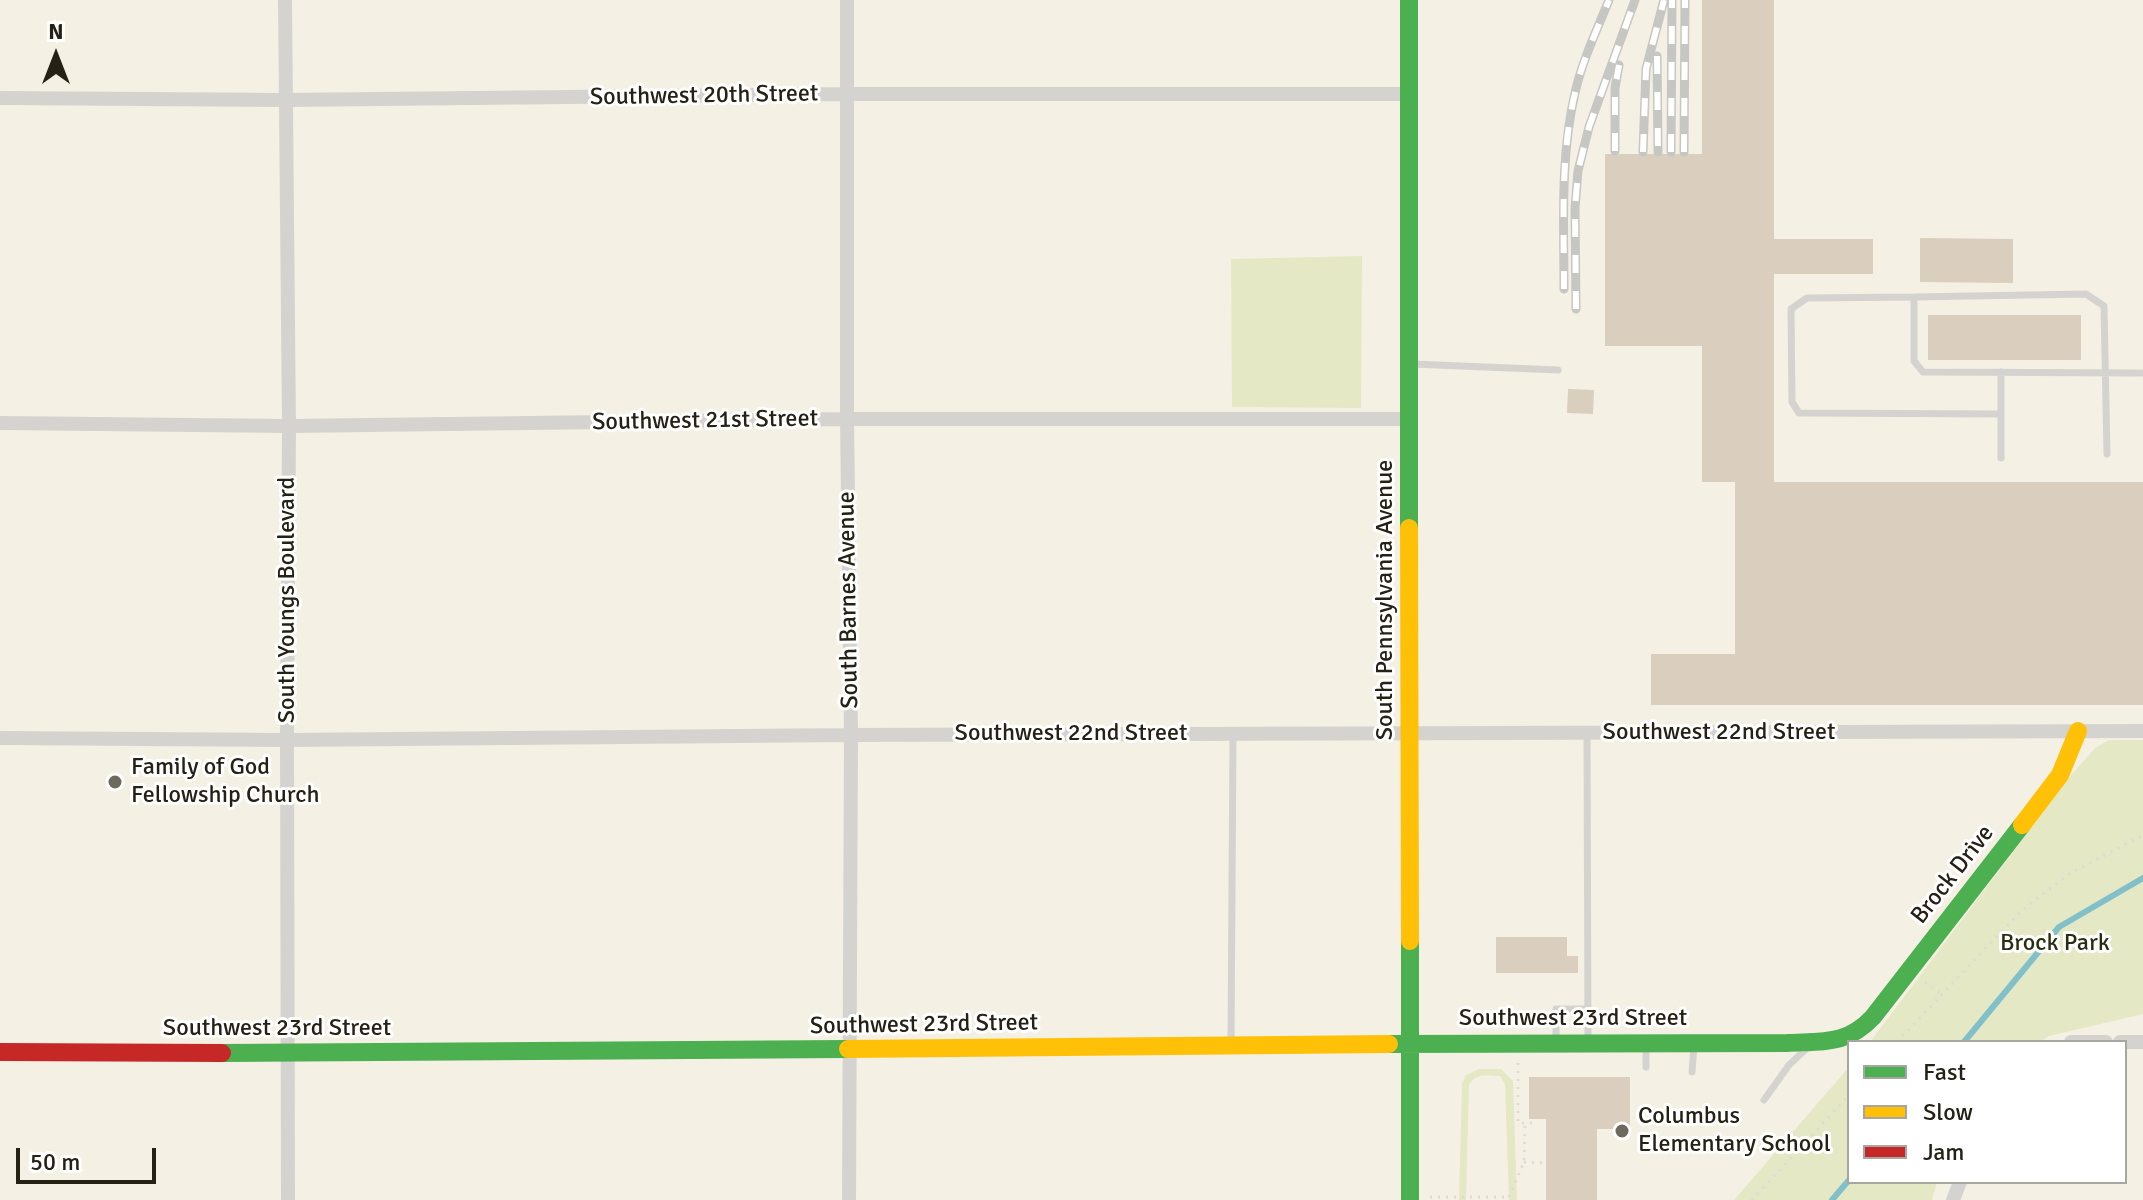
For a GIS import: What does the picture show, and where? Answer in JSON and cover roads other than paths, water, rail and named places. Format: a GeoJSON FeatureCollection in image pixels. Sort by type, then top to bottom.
{"type":"FeatureCollection","features":[{"type":"Feature","properties":{"kind":"street","name":"South Youngs Boulevard"},"geometry":{"type":"LineString","coordinates":[[285,0],[289,426],[288,1200]]}},
{"type":"Feature","properties":{"kind":"street","name":"South Barnes Avenue"},"geometry":{"type":"LineString","coordinates":[[847,0],[851,735],[849,1200]]}},
{"type":"Feature","properties":{"kind":"street","name":"South Pennsylvania Avenue"},"geometry":{"type":"LineString","coordinates":[[1409,0],[1410,1200]]}},
{"type":"Feature","properties":{"kind":"street","name":"Southwest 20th Street"},"geometry":{"type":"LineString","coordinates":[[0,98],[285,100],[848,94],[1409,94]]}},
{"type":"Feature","properties":{"kind":"street","name":"Southwest 21st Street"},"geometry":{"type":"LineString","coordinates":[[0,423],[289,426],[847,419],[1409,419]]}},
{"type":"Feature","properties":{"kind":"street","name":"Brock Drive"},"geometry":{"type":"LineString","coordinates":[[1849,1037],[1873,1017],[2060,775],[2078,731]]}},
{"type":"Feature","properties":{"kind":"street","name":"Southwest 22nd Street"},"geometry":{"type":"LineString","coordinates":[[0,738],[287,740],[2143,731]]}},
{"type":"Feature","properties":{"kind":"street","name":"Southwest 23rd Street"},"geometry":{"type":"LineString","coordinates":[[0,1052],[289,1054],[1694,1044],[1814,1042],[1849,1037]]}},
{"type":"Feature","properties":{"kind":"lane"},"geometry":{"type":"LineString","coordinates":[[2001,414],[1799,413],[1792,402],[1791,309],[1807,298],[2086,294],[2104,306],[2107,454]]}},
{"type":"Feature","properties":{"kind":"lane"},"geometry":{"type":"LineString","coordinates":[[1914,297],[1914,361],[1923,372],[2143,373]]}},
{"type":"Feature","properties":{"kind":"lane"},"geometry":{"type":"LineString","coordinates":[[1409,364],[1558,370]]}},
{"type":"Feature","properties":{"kind":"lane"},"geometry":{"type":"LineString","coordinates":[[2001,372],[2001,458]]}},
{"type":"Feature","properties":{"kind":"lane"},"geometry":{"type":"LineString","coordinates":[[1587,733],[1583,784],[1587,821],[1588,1044]]}},
{"type":"Feature","properties":{"kind":"lane"},"geometry":{"type":"LineString","coordinates":[[1231,1046],[1233,734]]}},
{"type":"Feature","properties":{"kind":"lane"},"geometry":{"type":"LineString","coordinates":[[1587,821],[1597,821]]}},
{"type":"Feature","properties":{"kind":"lane"},"geometry":{"type":"LineString","coordinates":[[1556,1044],[1556,1009],[1588,1009]]}},
{"type":"Feature","properties":{"kind":"lane"},"geometry":{"type":"LineString","coordinates":[[1764,1100],[1789,1065],[1814,1042]]}},
{"type":"Feature","properties":{"kind":"lane"},"geometry":{"type":"LineString","coordinates":[[1646,1044],[1646,1067]]}},
{"type":"Feature","properties":{"kind":"lane"},"geometry":{"type":"LineString","coordinates":[[1692,1072],[1694,1044]]}},
{"type":"Feature","properties":{"kind":"waterway"},"geometry":{"type":"LineString","coordinates":[[1966,1040],[2059,927],[2143,878]]}},
{"type":"Feature","properties":{"kind":"waterway"},"geometry":{"type":"LineString","coordinates":[[1832,1200],[1847,1182]]}},
{"type":"Feature","properties":{"kind":"railway"},"geometry":{"type":"LineString","coordinates":[[1564,289],[1564,191],[1570,117],[1582,69],[1609,0]]}},
{"type":"Feature","properties":{"kind":"railway"},"geometry":{"type":"LineString","coordinates":[[1576,309],[1575,208],[1578,171],[1589,127],[1635,0]]}},
{"type":"Feature","properties":{"kind":"railway"},"geometry":{"type":"LineString","coordinates":[[1643,152],[1646,69],[1664,0]]}},
{"type":"Feature","properties":{"kind":"railway"},"geometry":{"type":"LineString","coordinates":[[1671,152],[1672,0]]}},
{"type":"Feature","properties":{"kind":"railway"},"geometry":{"type":"LineString","coordinates":[[1684,152],[1685,0]]}},
{"type":"Feature","properties":{"kind":"railway"},"geometry":{"type":"LineString","coordinates":[[1657,56],[1658,152]]}},
{"type":"Feature","properties":{"kind":"railway"},"geometry":{"type":"LineString","coordinates":[[1615,151],[1615,88],[1619,65]]}},
{"type":"Feature","properties":{"kind":"place","name":"Family of God Fellowship Church"},"geometry":{"type":"Point","coordinates":[115,782]}},
{"type":"Feature","properties":{"kind":"place","name":"Columbus Elementary School"},"geometry":{"type":"Point","coordinates":[1622,1131]}},
{"type":"Feature","properties":{"kind":"park label","name":"Brock Park"},"geometry":{"type":"Point","coordinates":[2055,944]}}]}
